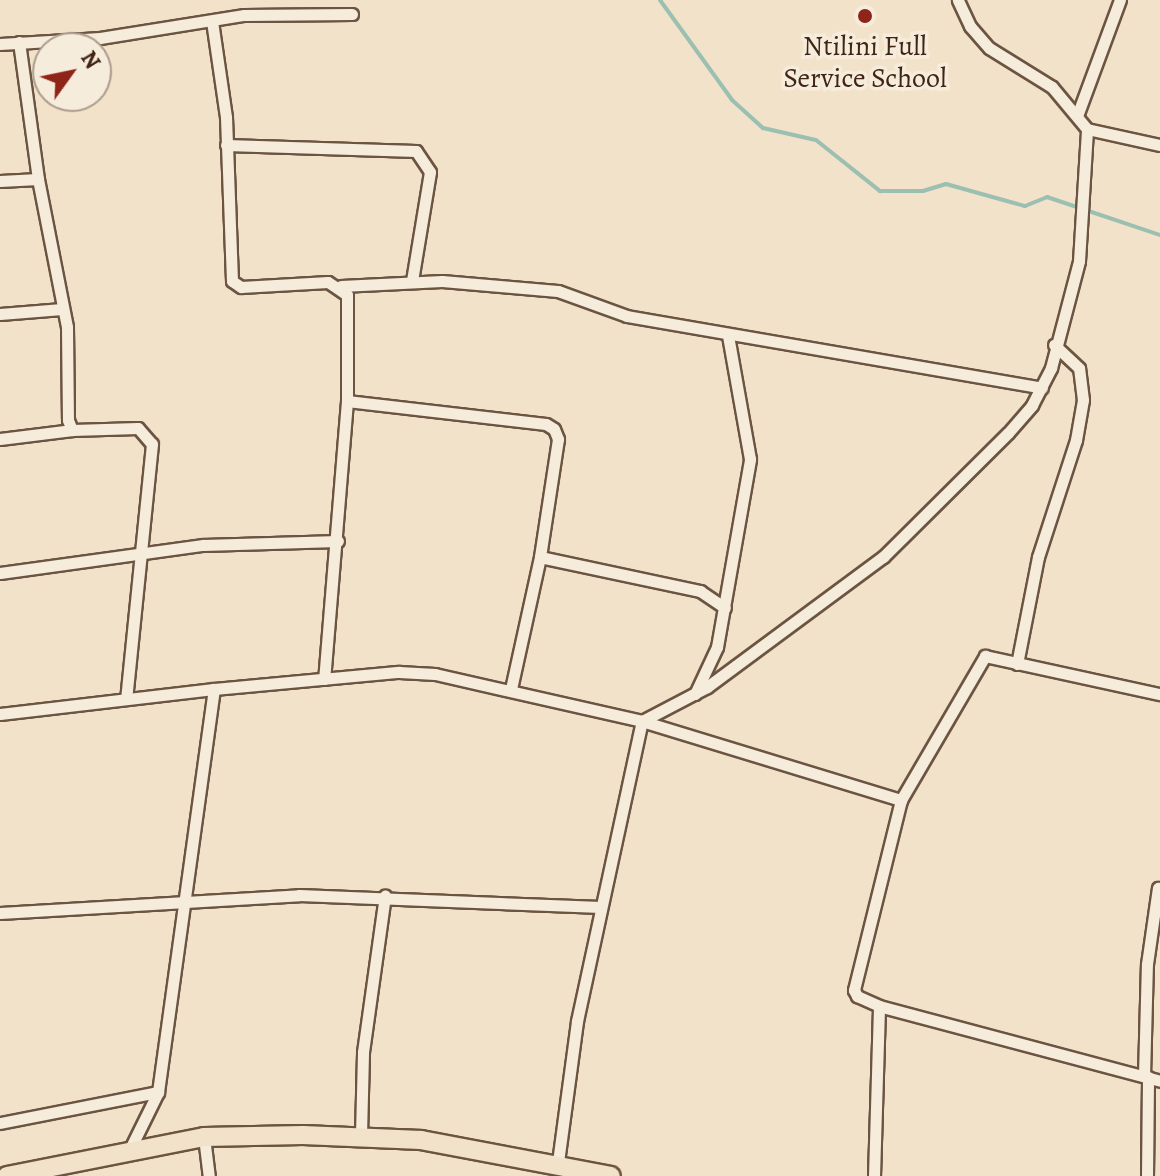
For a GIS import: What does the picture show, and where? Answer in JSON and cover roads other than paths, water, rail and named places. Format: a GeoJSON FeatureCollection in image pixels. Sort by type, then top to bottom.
{"type":"FeatureCollection","features":[{"type":"Feature","properties":{"kind":"highway"},"geometry":{"type":"LineString","coordinates":[[7,1176],[130,1149],[204,1137],[361,1135],[558,1162],[611,1176]]}},
{"type":"Feature","properties":{"kind":"street"},"geometry":{"type":"LineString","coordinates":[[958,0],[970,26],[989,48],[1052,87],[1087,129],[1160,145]]}},
{"type":"Feature","properties":{"kind":"street"},"geometry":{"type":"LineString","coordinates":[[1077,116],[1120,0]]}},
{"type":"Feature","properties":{"kind":"street"},"geometry":{"type":"LineString","coordinates":[[0,44],[100,38],[244,15],[352,14]]}},
{"type":"Feature","properties":{"kind":"street"},"geometry":{"type":"LineString","coordinates":[[212,21],[226,145],[232,281],[241,287],[328,282],[341,286],[412,281],[558,291],[627,316],[1042,388]]}},
{"type":"Feature","properties":{"kind":"street"},"geometry":{"type":"LineString","coordinates":[[19,42],[38,179],[62,309],[72,430]]}},
{"type":"Feature","properties":{"kind":"street"},"geometry":{"type":"LineString","coordinates":[[642,721],[695,694],[883,557],[938,508],[1042,388],[1076,279],[1087,129]]}},
{"type":"Feature","properties":{"kind":"street"},"geometry":{"type":"LineString","coordinates":[[226,145],[416,151],[430,172],[412,281]]}},
{"type":"Feature","properties":{"kind":"street"},"geometry":{"type":"LineString","coordinates":[[0,181],[38,179]]}},
{"type":"Feature","properties":{"kind":"street"},"geometry":{"type":"LineString","coordinates":[[324,679],[338,541],[351,318],[341,286]]}},
{"type":"Feature","properties":{"kind":"street"},"geometry":{"type":"LineString","coordinates":[[0,314],[62,309]]}},
{"type":"Feature","properties":{"kind":"street"},"geometry":{"type":"LineString","coordinates":[[695,694],[717,647],[750,459],[728,335]]}},
{"type":"Feature","properties":{"kind":"street"},"geometry":{"type":"LineString","coordinates":[[1017,664],[1038,557],[1076,440],[1083,400],[1079,368],[1054,345]]}},
{"type":"Feature","properties":{"kind":"street"},"geometry":{"type":"LineString","coordinates":[[347,401],[546,424],[554,429],[558,439],[540,557],[511,689]]}},
{"type":"Feature","properties":{"kind":"street"},"geometry":{"type":"LineString","coordinates":[[0,439],[72,430],[138,428],[152,444],[138,552],[126,698]]}},
{"type":"Feature","properties":{"kind":"street"},"geometry":{"type":"LineString","coordinates":[[0,573],[138,552],[338,541]]}},
{"type":"Feature","properties":{"kind":"street"},"geometry":{"type":"LineString","coordinates":[[540,557],[700,591],[725,608]]}},
{"type":"Feature","properties":{"kind":"street"},"geometry":{"type":"LineString","coordinates":[[1160,694],[985,656],[977,663],[901,800],[854,990],[879,1006],[1160,1081]]}},
{"type":"Feature","properties":{"kind":"street"},"geometry":{"type":"LineString","coordinates":[[0,714],[126,698],[399,672],[511,689],[642,721],[901,800]]}},
{"type":"Feature","properties":{"kind":"street"},"geometry":{"type":"LineString","coordinates":[[130,1149],[158,1092],[214,689]]}},
{"type":"Feature","properties":{"kind":"street"},"geometry":{"type":"LineString","coordinates":[[558,1162],[577,1021],[642,721]]}},
{"type":"Feature","properties":{"kind":"street"},"geometry":{"type":"LineString","coordinates":[[1147,1176],[1144,1002],[1158,888]]}},
{"type":"Feature","properties":{"kind":"street"},"geometry":{"type":"LineString","coordinates":[[0,913],[184,904],[269,896],[385,896],[601,907]]}},
{"type":"Feature","properties":{"kind":"street"},"geometry":{"type":"LineString","coordinates":[[361,1135],[363,1052],[385,896]]}},
{"type":"Feature","properties":{"kind":"street"},"geometry":{"type":"LineString","coordinates":[[874,1176],[879,1006]]}},
{"type":"Feature","properties":{"kind":"street"},"geometry":{"type":"LineString","coordinates":[[0,1123],[158,1092]]}},
{"type":"Feature","properties":{"kind":"street"},"geometry":{"type":"LineString","coordinates":[[204,1137],[209,1176]]}},
{"type":"Feature","properties":{"kind":"waterway"},"geometry":{"type":"LineString","coordinates":[[660,0],[732,100],[763,128],[816,140],[880,191],[923,191],[946,184],[1025,206],[1047,197],[1160,235]]}},
{"type":"Feature","properties":{"kind":"place","name":"Ntilini Full Service School"},"geometry":{"type":"Point","coordinates":[865,16]}}]}
